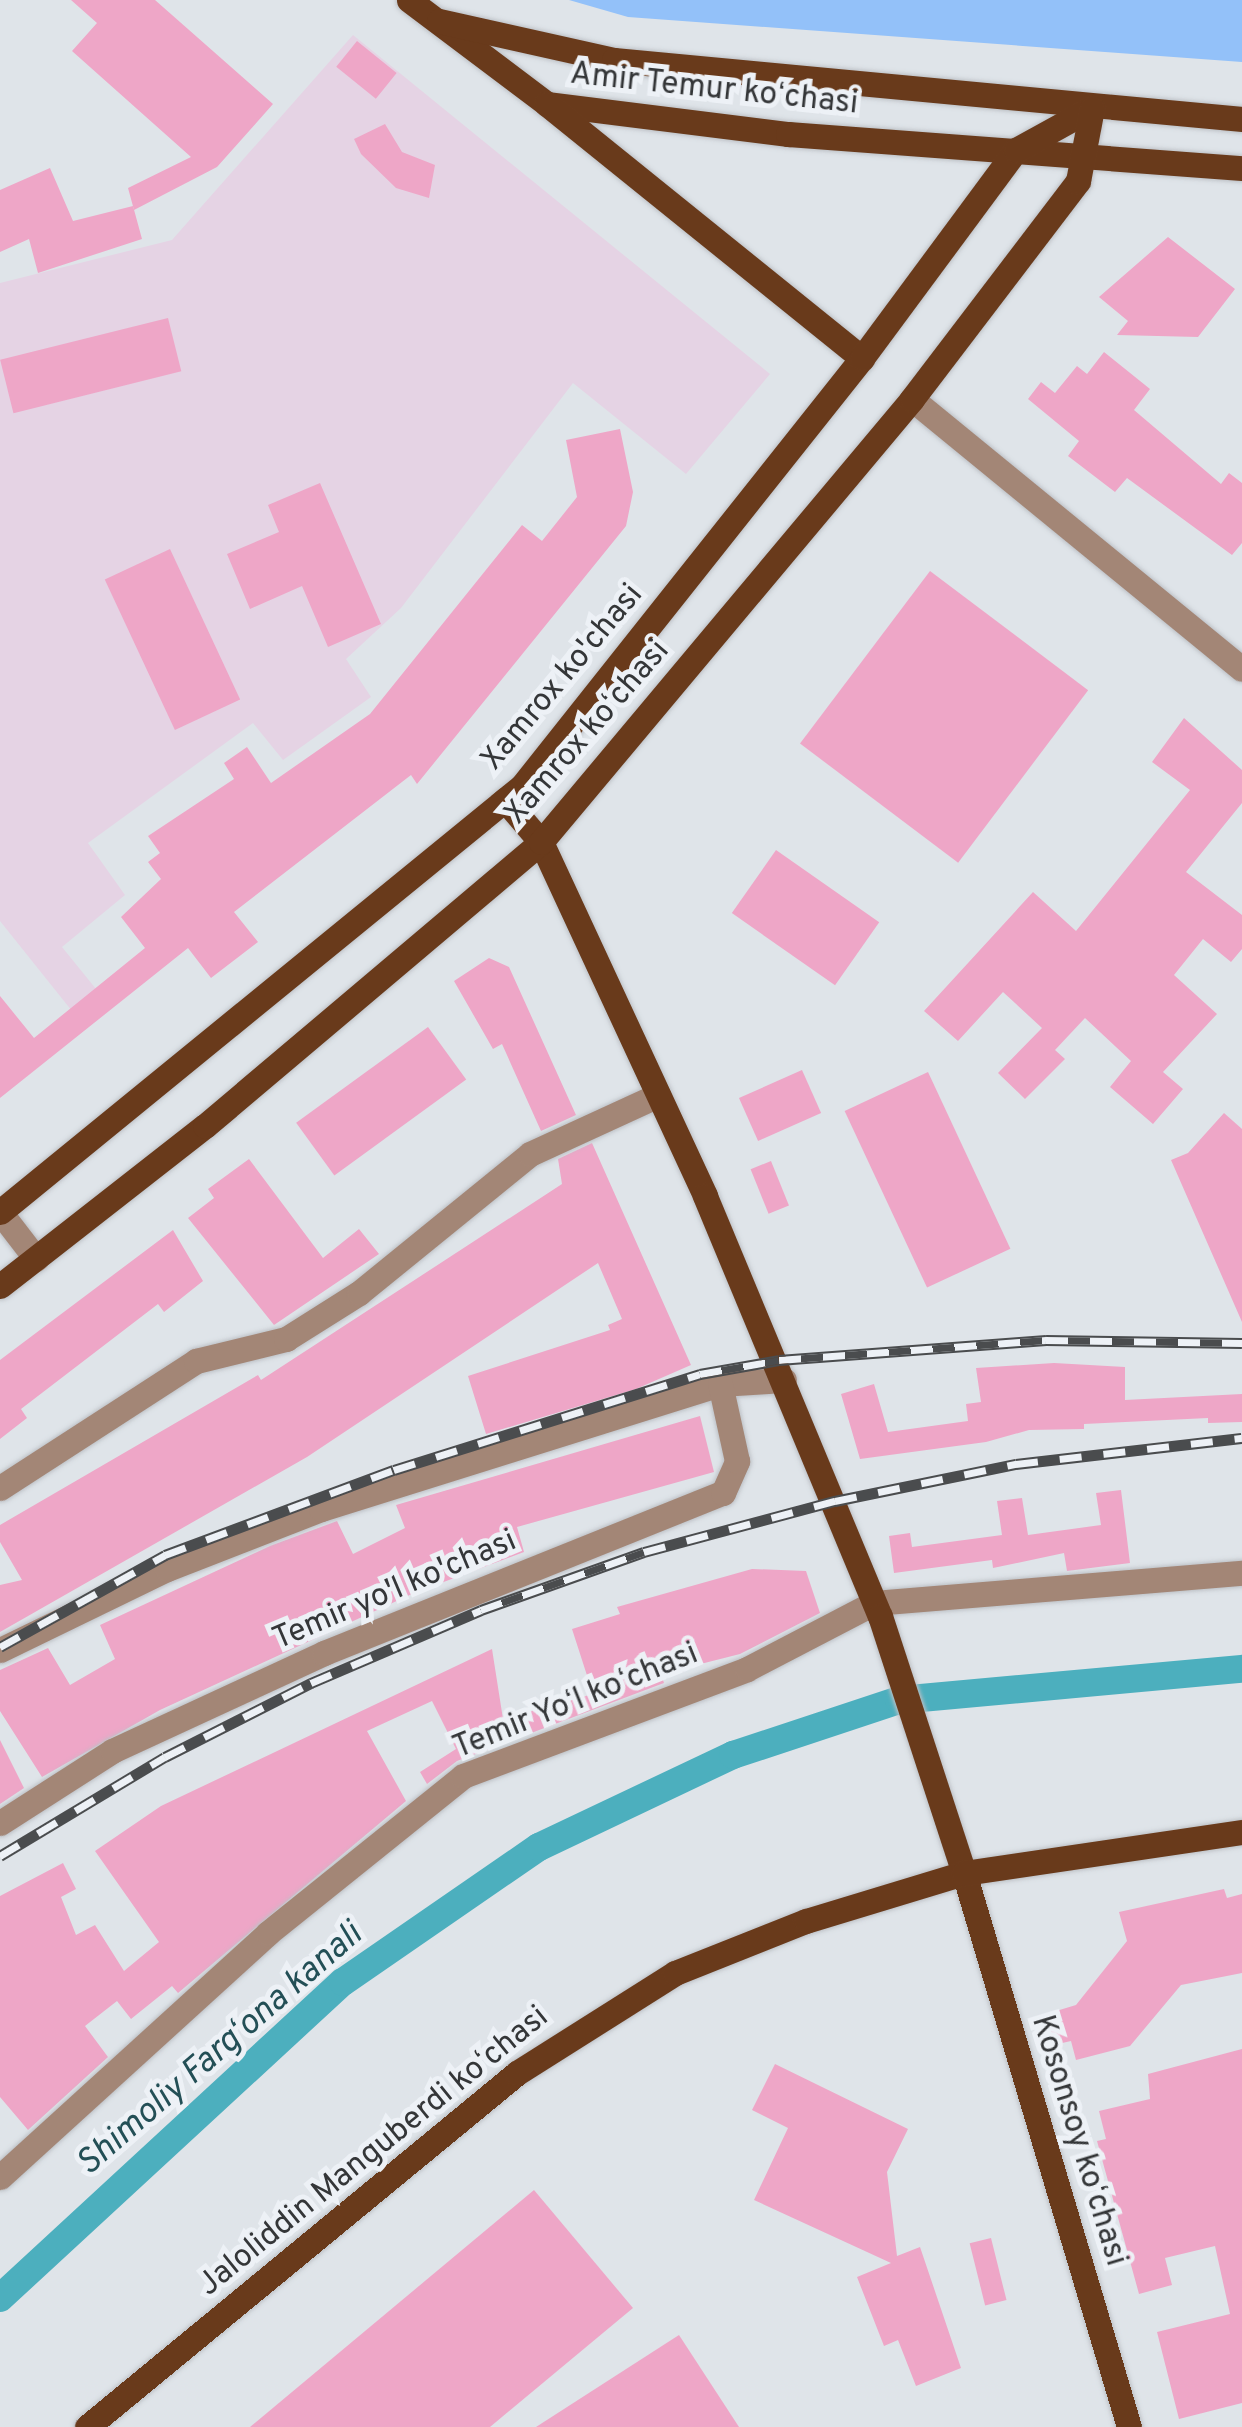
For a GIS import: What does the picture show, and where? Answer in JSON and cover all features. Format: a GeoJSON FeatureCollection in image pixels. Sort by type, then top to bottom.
{"type":"FeatureCollection","features":[{"type":"Feature","properties":{"kind":"main road","name":"Amir Temur koʻchasi"},"geometry":{"type":"LineString","coordinates":[[418,9],[548,104],[788,134],[1242,168]]}},
{"type":"Feature","properties":{"kind":"main road","name":"Amir Temur koʻchasi"},"geometry":{"type":"LineString","coordinates":[[418,9],[614,60],[1242,120]]}},
{"type":"Feature","properties":{"kind":"main road"},"geometry":{"type":"LineString","coordinates":[[548,104],[862,358]]}},
{"type":"Feature","properties":{"kind":"main road","name":"Xamrox ko'chasi"},"geometry":{"type":"LineString","coordinates":[[0,1212],[504,800],[862,358],[1016,150],[1092,108]]}},
{"type":"Feature","properties":{"kind":"main road","name":"Xamrox koʻchasi"},"geometry":{"type":"LineString","coordinates":[[0,1286],[204,1126],[541,842],[912,399],[1078,181],[1087,155],[1092,108]]}},
{"type":"Feature","properties":{"kind":"main road","name":"Kosonsoy koʻchasi"},"geometry":{"type":"LineString","coordinates":[[504,800],[541,842],[658,1095],[784,1380],[877,1609],[936,1781],[1129,2427]]}},
{"type":"Feature","properties":{"kind":"main road","name":"Jaloliddin Manguberdi koʻchasi"},"geometry":{"type":"LineString","coordinates":[[87,2427],[518,2072],[589,2023],[708,1960],[806,1921],[964,1873],[1242,1832]]}},
{"type":"Feature","properties":{"kind":"street"},"geometry":{"type":"LineString","coordinates":[[912,399],[1242,668]]}},
{"type":"Feature","properties":{"kind":"street"},"geometry":{"type":"LineString","coordinates":[[0,1488],[196,1362],[286,1339],[360,1293],[530,1154],[658,1095]]}},
{"type":"Feature","properties":{"kind":"street"},"geometry":{"type":"LineString","coordinates":[[0,1212],[36,1258]]}},
{"type":"Feature","properties":{"kind":"street"},"geometry":{"type":"LineString","coordinates":[[0,1650],[168,1569],[321,1508],[720,1384],[784,1380]]}},
{"type":"Feature","properties":{"kind":"street","name":"Temir yo'l ko'chasi"},"geometry":{"type":"LineString","coordinates":[[0,1823],[112,1752],[288,1670],[723,1493],[737,1461],[720,1384]]}},
{"type":"Feature","properties":{"kind":"street","name":"Temir Yoʻl koʻchasi"},"geometry":{"type":"LineString","coordinates":[[0,2177],[268,1933],[463,1776],[747,1669],[877,1609],[1242,1573]]}},
{"type":"Feature","properties":{"kind":"shaded area"},"geometry":{"type":"Polygon","coordinates":[[[569,0],[1242,0],[1242,62],[628,17],[569,0]]]}},
{"type":"Feature","properties":{"kind":"shaded area"},"geometry":{"type":"Polygon","coordinates":[[[353,35],[770,374],[686,474],[573,383],[401,608],[346,659],[371,697],[283,760],[253,723],[88,843],[125,895],[62,947],[109,1005],[84,1026],[0,921],[0,283],[172,240],[353,35]]]}},
{"type":"Feature","properties":{"kind":"building"},"geometry":{"type":"Polygon","coordinates":[[[71,0],[155,0],[273,104],[217,167],[134,210],[128,188],[191,157],[72,51],[97,23],[71,0]]]}},
{"type":"Feature","properties":{"kind":"building"},"geometry":{"type":"Polygon","coordinates":[[[357,41],[397,73],[376,99],[336,67],[357,41]]]}},
{"type":"Feature","properties":{"kind":"building"},"geometry":{"type":"Polygon","coordinates":[[[385,124],[402,152],[435,165],[429,198],[396,188],[361,154],[354,139],[385,124]]]}},
{"type":"Feature","properties":{"kind":"building"},"geometry":{"type":"Polygon","coordinates":[[[50,168],[73,221],[133,206],[142,239],[38,273],[29,239],[0,252],[0,190],[50,168]]]}},
{"type":"Feature","properties":{"kind":"building"},"geometry":{"type":"Polygon","coordinates":[[[1168,237],[1235,289],[1198,337],[1117,335],[1128,321],[1099,297],[1168,237]]]}},
{"type":"Feature","properties":{"kind":"building"},"geometry":{"type":"Polygon","coordinates":[[[168,318],[181,371],[13,413],[0,360],[168,318]]]}},
{"type":"Feature","properties":{"kind":"building"},"geometry":{"type":"Polygon","coordinates":[[[1104,352],[1150,389],[1134,410],[1221,484],[1229,473],[1242,483],[1242,543],[1232,555],[1127,478],[1115,492],[1068,456],[1079,441],[1028,399],[1041,382],[1055,393],[1077,366],[1087,374],[1104,352]]]}},
{"type":"Feature","properties":{"kind":"building"},"geometry":{"type":"Polygon","coordinates":[[[620,429],[633,492],[626,526],[417,784],[411,775],[234,912],[258,942],[211,978],[188,948],[0,1098],[0,996],[34,1038],[145,948],[121,917],[161,879],[148,862],[160,853],[148,836],[234,779],[224,763],[247,747],[271,783],[370,714],[522,525],[542,541],[577,497],[566,440],[620,429]]]}},
{"type":"Feature","properties":{"kind":"building"},"geometry":{"type":"Polygon","coordinates":[[[320,483],[381,624],[328,647],[302,586],[250,609],[227,554],[279,532],[268,505],[320,483]]]}},
{"type":"Feature","properties":{"kind":"building"},"geometry":{"type":"Polygon","coordinates":[[[170,549],[240,699],[175,730],[105,579],[170,549]]]}},
{"type":"Feature","properties":{"kind":"building"},"geometry":{"type":"Polygon","coordinates":[[[930,571],[1088,690],[958,863],[800,744],[930,571]]]}},
{"type":"Feature","properties":{"kind":"building"},"geometry":{"type":"Polygon","coordinates":[[[1184,718],[1242,770],[1242,803],[1186,872],[1242,915],[1242,949],[1231,962],[1203,939],[1174,975],[1217,1014],[1163,1072],[1183,1089],[1153,1124],[1110,1087],[1131,1061],[1085,1018],[1055,1050],[1065,1059],[1025,1099],[998,1073],[1042,1028],[1003,992],[958,1041],[924,1011],[1033,892],[1076,931],[1190,790],[1152,762],[1184,718]]]}},
{"type":"Feature","properties":{"kind":"building"},"geometry":{"type":"Polygon","coordinates":[[[776,850],[879,922],[835,985],[732,913],[776,850]]]}},
{"type":"Feature","properties":{"kind":"building"},"geometry":{"type":"Polygon","coordinates":[[[489,958],[509,967],[576,1115],[541,1131],[502,1044],[493,1049],[454,981],[489,958]]]}},
{"type":"Feature","properties":{"kind":"building"},"geometry":{"type":"Polygon","coordinates":[[[428,1027],[466,1080],[334,1175],[296,1123],[428,1027]]]}},
{"type":"Feature","properties":{"kind":"building"},"geometry":{"type":"Polygon","coordinates":[[[802,1070],[821,1113],[758,1141],[739,1098],[802,1070]]]}},
{"type":"Feature","properties":{"kind":"building"},"geometry":{"type":"Polygon","coordinates":[[[928,1072],[1010,1249],[927,1288],[845,1111],[928,1072]]]}},
{"type":"Feature","properties":{"kind":"building"},"geometry":{"type":"Polygon","coordinates":[[[1224,1113],[1242,1129],[1242,1322],[1171,1160],[1188,1153],[1224,1113]]]}},
{"type":"Feature","properties":{"kind":"building"},"geometry":{"type":"Polygon","coordinates":[[[592,1143],[691,1365],[636,1389],[486,1434],[468,1376],[610,1330],[608,1325],[622,1319],[598,1263],[307,1457],[0,1632],[0,1585],[22,1580],[0,1542],[0,1525],[258,1375],[261,1380],[562,1184],[558,1159],[592,1143]]]}},
{"type":"Feature","properties":{"kind":"building"},"geometry":{"type":"Polygon","coordinates":[[[249,1159],[323,1258],[359,1229],[379,1254],[274,1325],[188,1218],[214,1198],[208,1189],[249,1159]]]}},
{"type":"Feature","properties":{"kind":"building"},"geometry":{"type":"Polygon","coordinates":[[[771,1161],[789,1206],[769,1214],[751,1169],[771,1161]]]}},
{"type":"Feature","properties":{"kind":"building"},"geometry":{"type":"Polygon","coordinates":[[[173,1230],[203,1281],[164,1312],[158,1304],[21,1409],[27,1418],[0,1439],[0,1360],[173,1230]]]}},
{"type":"Feature","properties":{"kind":"building"},"geometry":{"type":"Polygon","coordinates":[[[1054,1363],[1125,1367],[1125,1400],[1242,1394],[1242,1422],[1208,1423],[1208,1418],[1084,1424],[1084,1429],[1029,1430],[986,1442],[860,1459],[841,1394],[874,1384],[888,1432],[968,1421],[966,1404],[981,1402],[976,1368],[1054,1363]]]}},
{"type":"Feature","properties":{"kind":"building"},"geometry":{"type":"Polygon","coordinates":[[[700,1416],[714,1472],[517,1527],[524,1552],[414,1593],[160,1710],[42,1777],[0,1711],[0,1670],[48,1648],[70,1685],[115,1659],[100,1625],[270,1546],[337,1521],[353,1554],[405,1528],[396,1505],[700,1416]]]}},
{"type":"Feature","properties":{"kind":"building"},"geometry":{"type":"Polygon","coordinates":[[[1121,1490],[1130,1563],[1067,1571],[1064,1553],[993,1568],[992,1560],[894,1573],[889,1536],[910,1533],[912,1547],[1002,1535],[997,1501],[1022,1498],[1028,1535],[1101,1525],[1096,1493],[1121,1490]]]}},
{"type":"Feature","properties":{"kind":"building"},"geometry":{"type":"Polygon","coordinates":[[[752,1569],[806,1571],[820,1613],[740,1654],[661,1674],[664,1683],[457,1761],[427,1784],[420,1772],[456,1749],[432,1701],[367,1731],[406,1801],[178,1993],[172,1986],[131,2019],[117,2001],[85,2026],[108,2057],[28,2130],[0,2097],[0,1896],[63,1863],[76,1889],[61,1897],[76,1935],[95,1925],[124,1971],[159,1942],[95,1851],[161,1806],[492,1649],[503,1719],[593,1694],[572,1629],[620,1614],[617,1607],[752,1569]]]}},
{"type":"Feature","properties":{"kind":"building"},"geometry":{"type":"Polygon","coordinates":[[[0,1740],[24,1788],[0,1804],[0,1740]]]}},
{"type":"Feature","properties":{"kind":"building"},"geometry":{"type":"Polygon","coordinates":[[[1224,1889],[1227,1898],[1242,1894],[1242,1973],[1181,1985],[1130,2046],[1076,2060],[1071,2041],[1049,2046],[1043,2015],[1076,2005],[1127,1941],[1119,1912],[1224,1889]]]}},
{"type":"Feature","properties":{"kind":"building"},"geometry":{"type":"Polygon","coordinates":[[[1242,2049],[1242,2403],[1179,2419],[1157,2332],[1230,2314],[1215,2246],[1165,2258],[1172,2285],[1139,2294],[1097,2141],[1106,2139],[1099,2111],[1150,2099],[1148,2074],[1242,2049]]]}},
{"type":"Feature","properties":{"kind":"building"},"geometry":{"type":"Polygon","coordinates":[[[775,2064],[908,2129],[887,2172],[897,2256],[920,2247],[961,2368],[916,2386],[898,2340],[884,2346],[857,2277],[891,2263],[754,2200],[788,2128],[752,2110],[775,2064]]]}},
{"type":"Feature","properties":{"kind":"building"},"geometry":{"type":"Polygon","coordinates":[[[534,2190],[633,2308],[490,2427],[250,2427],[534,2190]]]}},
{"type":"Feature","properties":{"kind":"building"},"geometry":{"type":"Polygon","coordinates":[[[991,2238],[1006,2300],[985,2305],[970,2243],[991,2238]]]}},
{"type":"Feature","properties":{"kind":"building"},"geometry":{"type":"Polygon","coordinates":[[[679,2335],[739,2427],[536,2427],[679,2335]]]}},
{"type":"Feature","properties":{"kind":"waterway","name":"Shimoliy Fargʻona kanali"},"geometry":{"type":"LineString","coordinates":[[0,2298],[343,1982],[539,1847],[733,1755],[899,1700],[1242,1669]]}},
{"type":"Feature","properties":{"kind":"railway"},"geometry":{"type":"LineString","coordinates":[[0,1647],[165,1555],[394,1470],[700,1374],[779,1360],[1046,1340],[1242,1343]]}},
{"type":"Feature","properties":{"kind":"railway"},"geometry":{"type":"LineString","coordinates":[[0,1856],[165,1757],[311,1683],[481,1610],[644,1552],[835,1501],[1016,1464],[1242,1438]]}}]}
